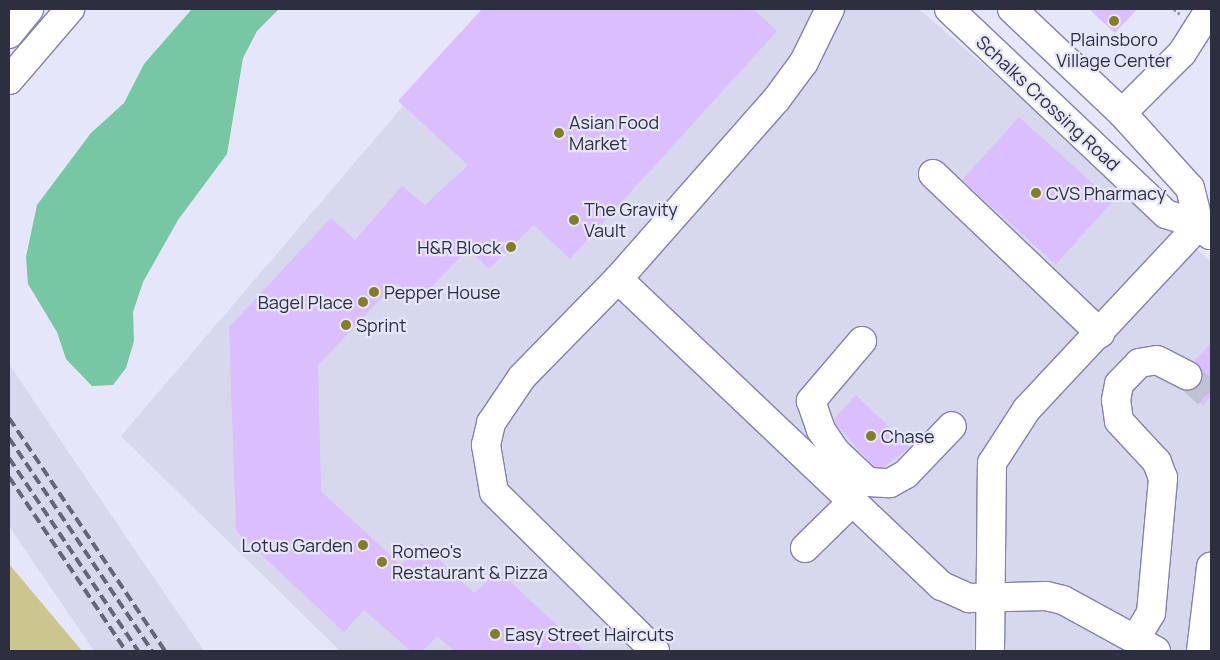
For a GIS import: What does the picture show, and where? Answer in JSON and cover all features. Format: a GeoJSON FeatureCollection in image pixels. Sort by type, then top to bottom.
{"type":"FeatureCollection","features":[{"type":"Feature","properties":{"kind":"street"},"geometry":{"type":"LineString","coordinates":[[9,34],[29,9]]}},
{"type":"Feature","properties":{"kind":"street"},"geometry":{"type":"LineString","coordinates":[[9,80],[70,9]]}},
{"type":"Feature","properties":{"kind":"street"},"geometry":{"type":"LineString","coordinates":[[655,651],[510,513],[494,492],[487,468],[486,445],[502,401],[618,279],[776,100],[804,62],[830,9]]}},
{"type":"Feature","properties":{"kind":"street","name":"Schalks Crossing Road"},"geometry":{"type":"LineString","coordinates":[[949,9],[1166,214],[1205,230]]}},
{"type":"Feature","properties":{"kind":"street"},"geometry":{"type":"LineString","coordinates":[[990,651],[992,464],[1027,409],[1100,333],[1205,230],[1190,188],[1122,113],[1012,9]]}},
{"type":"Feature","properties":{"kind":"street"},"geometry":{"type":"LineString","coordinates":[[1122,113],[1182,53],[1210,9]]}},
{"type":"Feature","properties":{"kind":"street"},"geometry":{"type":"LineString","coordinates":[[934,174],[1100,333]]}},
{"type":"Feature","properties":{"kind":"street"},"geometry":{"type":"LineString","coordinates":[[618,279],[942,586],[955,595],[990,598],[1046,596],[1063,600],[1146,645],[1152,613],[1163,478],[1157,462],[1118,421],[1116,400],[1119,384],[1139,363],[1157,360],[1187,375]]}},
{"type":"Feature","properties":{"kind":"street"},"geometry":{"type":"LineString","coordinates":[[862,341],[821,384],[811,400],[813,414],[836,452],[868,482],[880,485],[898,480],[952,426]]}},
{"type":"Feature","properties":{"kind":"street"},"geometry":{"type":"LineString","coordinates":[[806,548],[852,502]]}},
{"type":"Feature","properties":{"kind":"street"},"geometry":{"type":"LineString","coordinates":[[1201,651],[1211,567]]}},
{"type":"Feature","properties":{"kind":"shaded area"},"geometry":{"type":"Polygon","coordinates":[[[192,9],[279,9],[257,31],[243,58],[227,154],[178,220],[143,282],[133,312],[134,341],[126,368],[113,385],[92,386],[66,359],[57,332],[28,284],[26,257],[37,205],[91,133],[124,103],[144,64],[192,9]]]}},
{"type":"Feature","properties":{"kind":"shaded area"},"geometry":{"type":"Polygon","coordinates":[[[486,9],[919,9],[1211,262],[1211,651],[340,651],[121,436],[486,9]]]}},
{"type":"Feature","properties":{"kind":"shaded area"},"geometry":{"type":"Polygon","coordinates":[[[9,364],[204,651],[94,651],[9,526],[9,364]]]}},
{"type":"Feature","properties":{"kind":"shaded area"},"geometry":{"type":"Polygon","coordinates":[[[9,564],[82,651],[9,651],[9,564]]]}},
{"type":"Feature","properties":{"kind":"building"},"geometry":{"type":"Polygon","coordinates":[[[482,9],[753,9],[777,31],[570,259],[534,225],[489,269],[468,249],[418,301],[396,283],[318,365],[321,491],[401,565],[422,543],[474,593],[499,571],[584,651],[454,651],[437,636],[422,651],[411,651],[364,610],[344,632],[236,531],[229,327],[331,218],[355,240],[402,186],[425,205],[468,165],[398,101],[482,9]]]}},
{"type":"Feature","properties":{"kind":"building","name":"Plainsboro Village Center"},"geometry":{"type":"Polygon","coordinates":[[[1089,9],[1137,9],[1115,33],[1089,9]]]}},
{"type":"Feature","properties":{"kind":"building","name":"CVS Pharmacy"},"geometry":{"type":"Polygon","coordinates":[[[1019,117],[1113,201],[1056,264],[962,180],[1019,117]]]}},
{"type":"Feature","properties":{"kind":"building"},"geometry":{"type":"Polygon","coordinates":[[[1211,343],[1211,396],[1203,405],[1187,391],[1201,382],[1200,367],[1194,361],[1211,343]]]}},
{"type":"Feature","properties":{"kind":"building","name":"Chase"},"geometry":{"type":"Polygon","coordinates":[[[856,395],[910,447],[884,467],[874,467],[835,423],[834,419],[856,395]]]}},
{"type":"Feature","properties":{"kind":"tunnel"},"geometry":{"type":"LineString","coordinates":[[1187,375],[1211,397]]}},
{"type":"Feature","properties":{"kind":"railway"},"geometry":{"type":"LineString","coordinates":[[9,418],[165,651]]}},
{"type":"Feature","properties":{"kind":"railway"},"geometry":{"type":"LineString","coordinates":[[9,438],[152,651]]}},
{"type":"Feature","properties":{"kind":"railway"},"geometry":{"type":"LineString","coordinates":[[9,458],[138,651]]}},
{"type":"Feature","properties":{"kind":"railway"},"geometry":{"type":"LineString","coordinates":[[9,477],[126,651]]}},
{"type":"Feature","properties":{"kind":"place","name":"Plainsboro Village Center"},"geometry":{"type":"Point","coordinates":[1114,21]}},
{"type":"Feature","properties":{"kind":"place","name":"Asian Food Market"},"geometry":{"type":"Point","coordinates":[559,133]}},
{"type":"Feature","properties":{"kind":"place","name":"CVS Pharmacy"},"geometry":{"type":"Point","coordinates":[1036,193]}},
{"type":"Feature","properties":{"kind":"place","name":"The Gravity Vault"},"geometry":{"type":"Point","coordinates":[574,220]}},
{"type":"Feature","properties":{"kind":"place","name":"H&R Block"},"geometry":{"type":"Point","coordinates":[511,247]}},
{"type":"Feature","properties":{"kind":"place","name":"Pepper House"},"geometry":{"type":"Point","coordinates":[374,292]}},
{"type":"Feature","properties":{"kind":"place","name":"Bagel Place"},"geometry":{"type":"Point","coordinates":[363,302]}},
{"type":"Feature","properties":{"kind":"place","name":"Sprint"},"geometry":{"type":"Point","coordinates":[346,325]}},
{"type":"Feature","properties":{"kind":"place","name":"Chase"},"geometry":{"type":"Point","coordinates":[871,436]}},
{"type":"Feature","properties":{"kind":"place","name":"Lotus Garden"},"geometry":{"type":"Point","coordinates":[363,545]}},
{"type":"Feature","properties":{"kind":"place","name":"Romeo's Restaurant & Pizza"},"geometry":{"type":"Point","coordinates":[382,562]}},
{"type":"Feature","properties":{"kind":"place","name":"Easy Street Haircuts"},"geometry":{"type":"Point","coordinates":[495,634]}}]}
